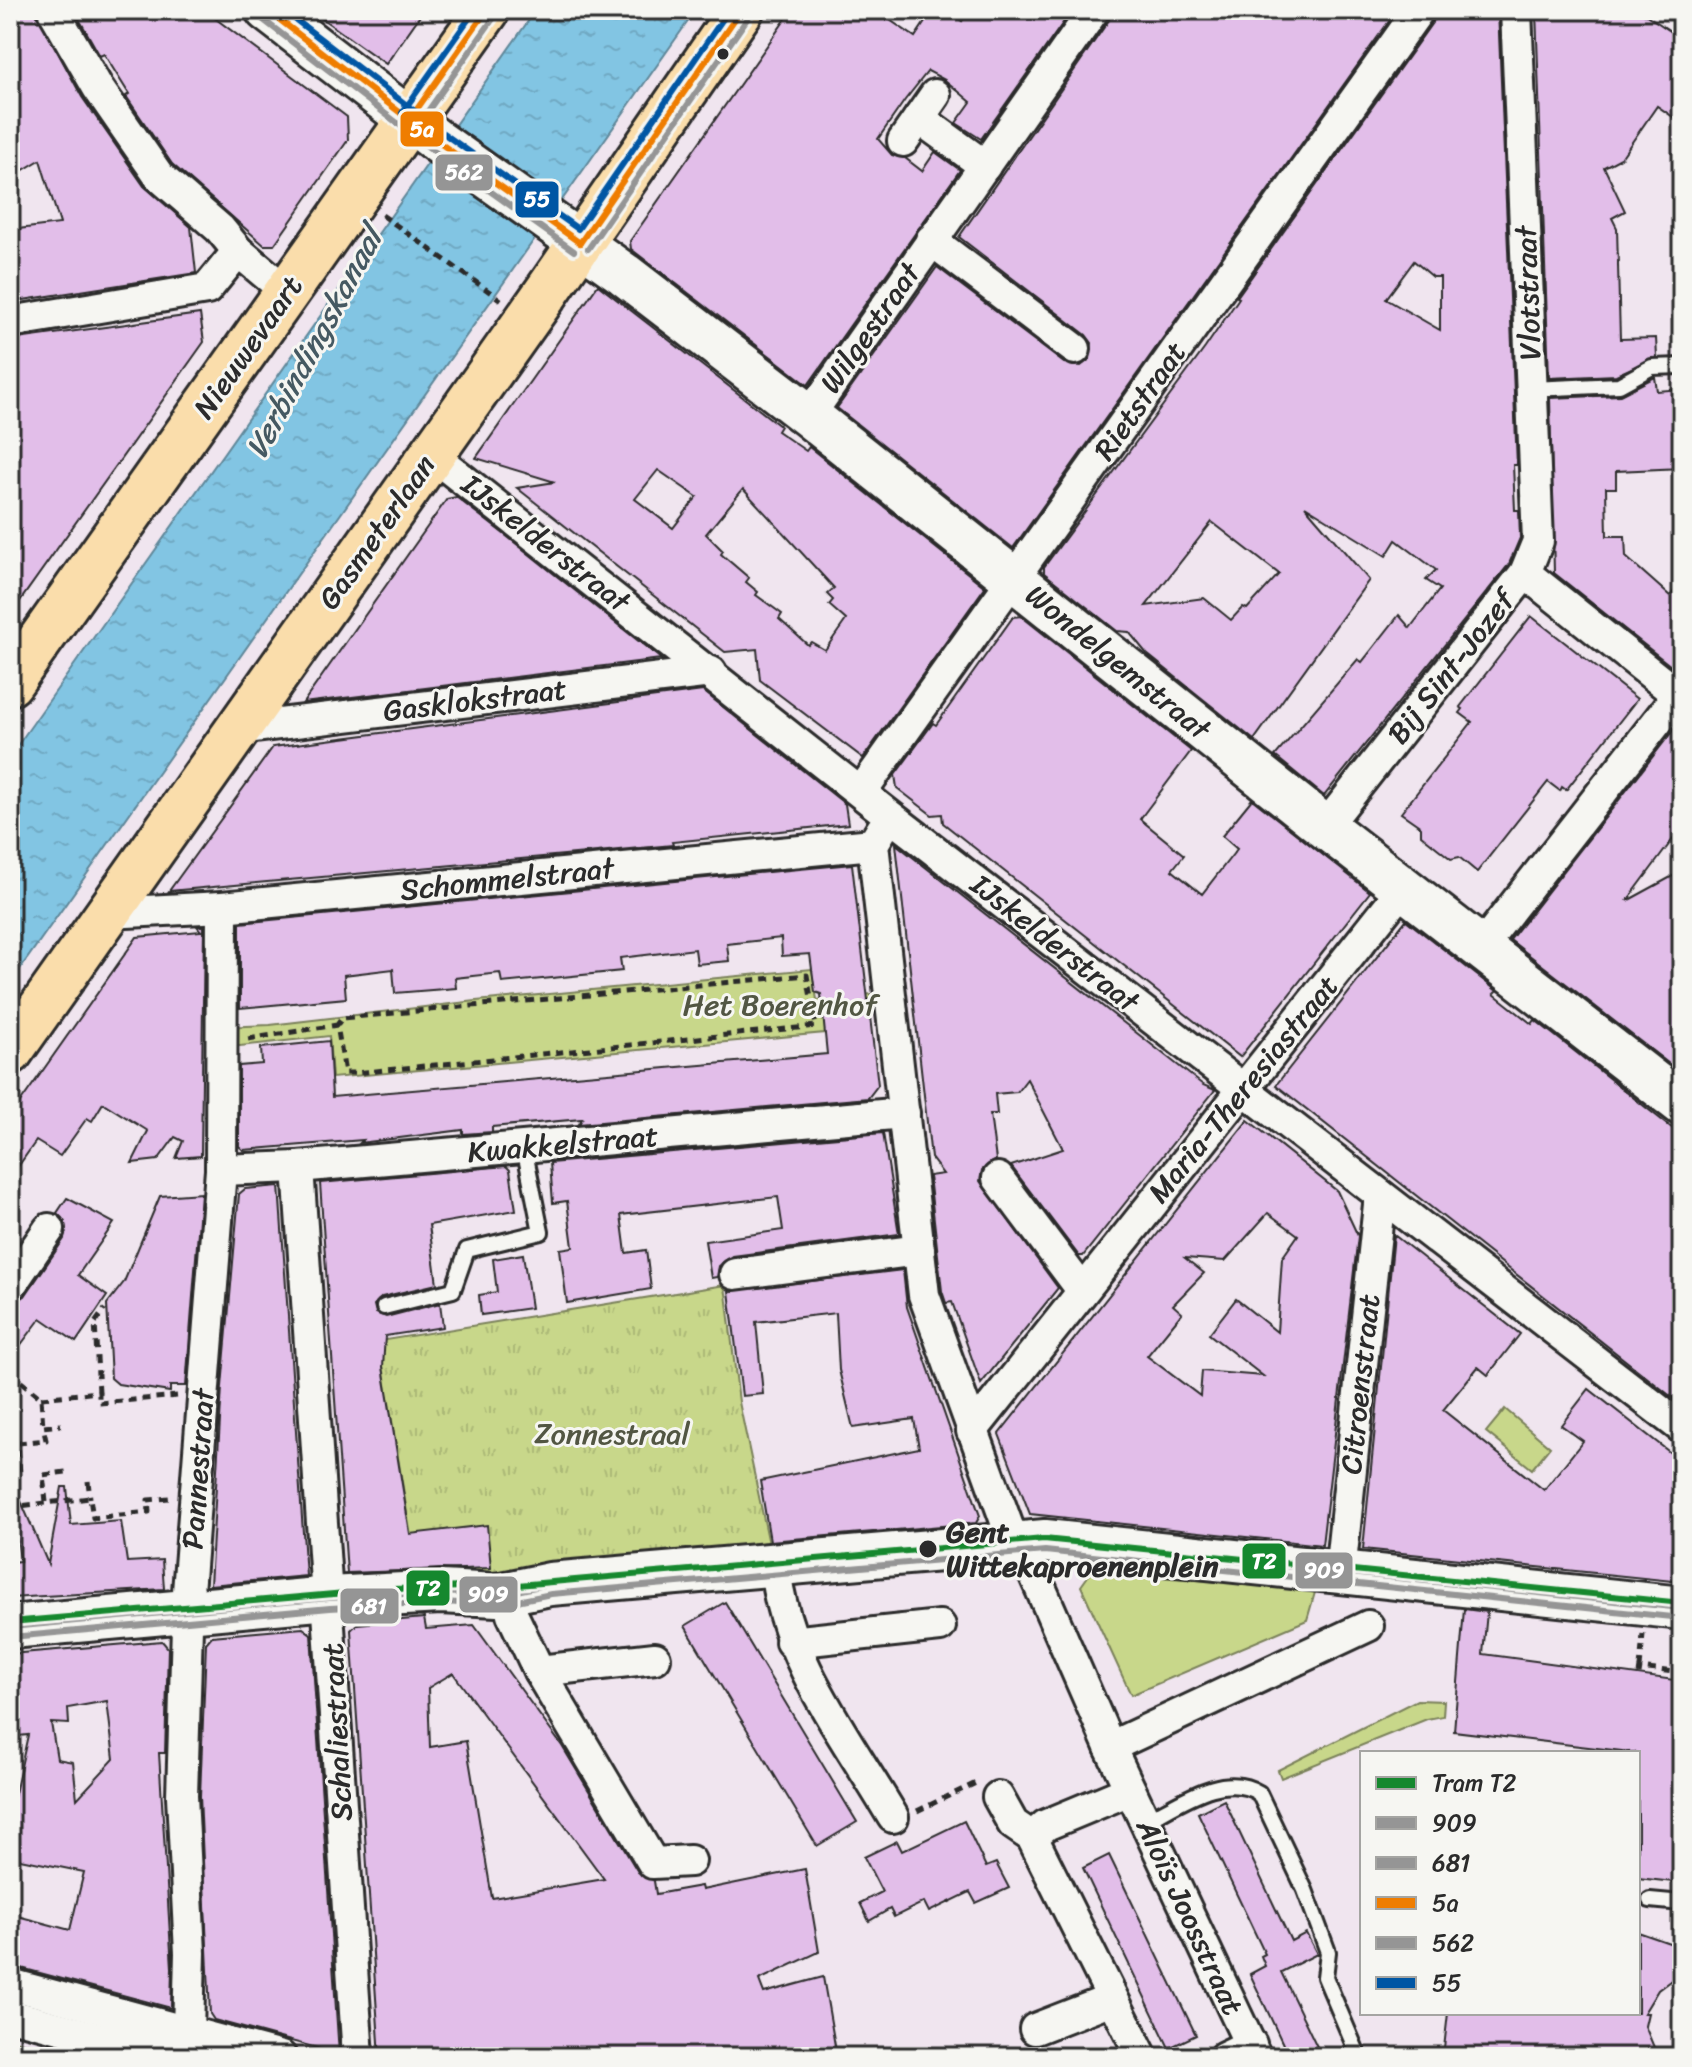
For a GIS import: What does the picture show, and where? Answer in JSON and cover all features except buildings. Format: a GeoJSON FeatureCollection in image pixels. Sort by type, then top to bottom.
{"type":"FeatureCollection","features":[{"type":"Feature","properties":{"kind":"main road","name":"Nieuwevaart"},"geometry":{"type":"LineString","coordinates":[[10,683],[287,292],[423,130],[487,10]]}},
{"type":"Feature","properties":{"kind":"main road","name":"Gasmeterlaan"},"geometry":{"type":"LineString","coordinates":[[10,1052],[432,455],[566,233],[741,10]]}},
{"type":"Feature","properties":{"kind":"street"},"geometry":{"type":"LineString","coordinates":[[53,10],[98,88],[159,176],[220,229],[238,251],[287,292]]}},
{"type":"Feature","properties":{"kind":"street","name":"Wondelgemstraat"},"geometry":{"type":"LineString","coordinates":[[267,10],[423,130],[809,416],[1325,827],[1682,1104]]}},
{"type":"Feature","properties":{"kind":"street","name":"Wilgestraat"},"geometry":{"type":"LineString","coordinates":[[809,416],[1094,10]]}},
{"type":"Feature","properties":{"kind":"street","name":"Rietstraat"},"geometry":{"type":"LineString","coordinates":[[861,792],[1419,10]]}},
{"type":"Feature","properties":{"kind":"street","name":"Vlotstraat"},"geometry":{"type":"LineString","coordinates":[[1516,10],[1538,541],[1525,573]]}},
{"type":"Feature","properties":{"kind":"street"},"geometry":{"type":"LineString","coordinates":[[919,118],[985,166]]}},
{"type":"Feature","properties":{"kind":"street","name":"Wilgestraat"},"geometry":{"type":"LineString","coordinates":[[931,240],[1075,349]]}},
{"type":"Feature","properties":{"kind":"street"},"geometry":{"type":"LineString","coordinates":[[10,322],[193,293],[217,280],[238,251]]}},
{"type":"Feature","properties":{"kind":"street","name":"IJskelderstraat"},"geometry":{"type":"LineString","coordinates":[[432,455],[890,816],[1682,1428]]}},
{"type":"Feature","properties":{"kind":"street","name":"Bij Sint-Jozef"},"geometry":{"type":"LineString","coordinates":[[1325,827],[1525,573],[1680,695],[1482,946]]}},
{"type":"Feature","properties":{"kind":"street","name":"Gasklokstraat"},"geometry":{"type":"LineString","coordinates":[[238,729],[711,672]]}},
{"type":"Feature","properties":{"kind":"street"},"geometry":{"type":"LineString","coordinates":[[873,844],[890,816]]}},
{"type":"Feature","properties":{"kind":"street","name":"Schommelstraat"},"geometry":{"type":"LineString","coordinates":[[108,913],[222,907],[873,844]]}},
{"type":"Feature","properties":{"kind":"street","name":"Aloïs Joosstraat"},"geometry":{"type":"LineString","coordinates":[[873,844],[924,1295],[972,1431],[1019,1546],[1145,1821],[1244,2053]]}},
{"type":"Feature","properties":{"kind":"street","name":"Maria-Theresiastraat"},"geometry":{"type":"LineString","coordinates":[[972,1431],[1404,887]]}},
{"type":"Feature","properties":{"kind":"street","name":"Pannestraat"},"geometry":{"type":"LineString","coordinates":[[188,2032],[190,1953],[182,1796],[188,1611],[221,1170],[222,907]]}},
{"type":"Feature","properties":{"kind":"street","name":"Kwakkelstraat"},"geometry":{"type":"LineString","coordinates":[[221,1170],[298,1167],[904,1113]]}},
{"type":"Feature","properties":{"kind":"street","name":"Schaliestraat"},"geometry":{"type":"LineString","coordinates":[[298,1167],[358,2057]]}},
{"type":"Feature","properties":{"kind":"street"},"geometry":{"type":"LineString","coordinates":[[998,1178],[1082,1290]]}},
{"type":"Feature","properties":{"kind":"street","name":"Citroenstraat"},"geometry":{"type":"LineString","coordinates":[[1340,1573],[1380,1195]]}},
{"type":"Feature","properties":{"kind":"street"},"geometry":{"type":"LineString","coordinates":[[10,1286],[49,1229]]}},
{"type":"Feature","properties":{"kind":"street"},"geometry":{"type":"LineString","coordinates":[[735,1274],[919,1250]]}},
{"type":"Feature","properties":{"kind":"street"},"geometry":{"type":"LineString","coordinates":[[10,1627],[329,1598],[433,1592],[508,1593],[550,1584],[776,1572],[1045,1541],[1682,1608]]}},
{"type":"Feature","properties":{"kind":"street"},"geometry":{"type":"LineString","coordinates":[[776,1572],[791,1642],[893,1817]]}},
{"type":"Feature","properties":{"kind":"street"},"geometry":{"type":"LineString","coordinates":[[508,1593],[512,1614],[539,1671],[653,1863],[690,1861]]}},
{"type":"Feature","properties":{"kind":"street"},"geometry":{"type":"LineString","coordinates":[[791,1642],[940,1626]]}},
{"type":"Feature","properties":{"kind":"street"},"geometry":{"type":"LineString","coordinates":[[1110,1747],[1368,1626]]}},
{"type":"Feature","properties":{"kind":"street"},"geometry":{"type":"LineString","coordinates":[[539,1671],[655,1658]]}},
{"type":"Feature","properties":{"kind":"street","name":"Aloïs Joosstraat"},"geometry":{"type":"LineString","coordinates":[[1032,1837],[1046,1825],[1130,1790]]}},
{"type":"Feature","properties":{"kind":"street"},"geometry":{"type":"LineString","coordinates":[[998,1797],[1013,1824],[1032,1837],[1142,2057]]}},
{"type":"Feature","properties":{"kind":"street"},"geometry":{"type":"LineString","coordinates":[[10,1984],[281,2057]]}},
{"type":"Feature","properties":{"kind":"street"},"geometry":{"type":"LineString","coordinates":[[1035,2029],[1112,1999]]}},
{"type":"Feature","properties":{"kind":"street"},"geometry":{"type":"LineString","coordinates":[[10,2015],[171,2057]]}},
{"type":"Feature","properties":{"kind":"lane"},"geometry":{"type":"LineString","coordinates":[[1532,389],[1619,385],[1652,367],[1682,366]]}},
{"type":"Feature","properties":{"kind":"lane"},"geometry":{"type":"LineString","coordinates":[[384,1307],[453,1290],[467,1250],[541,1232],[524,1147]]}},
{"type":"Feature","properties":{"kind":"lane"},"geometry":{"type":"LineString","coordinates":[[1145,1821],[1222,1783],[1247,1785],[1259,1793],[1305,1890],[1328,1952],[1325,1977],[1359,2057]]}},
{"type":"Feature","properties":{"kind":"lane"},"geometry":{"type":"LineString","coordinates":[[1650,1900],[1682,1903]]}},
{"type":"Feature","properties":{"kind":"path"},"geometry":{"type":"LineString","coordinates":[[371,206],[505,303]]}},
{"type":"Feature","properties":{"kind":"path"},"geometry":{"type":"LineString","coordinates":[[222,1043],[337,1025],[342,1018],[807,975],[816,1026],[345,1073],[337,1025]]}},
{"type":"Feature","properties":{"kind":"path"},"geometry":{"type":"LineString","coordinates":[[99,1411],[95,1323],[105,1309]]}},
{"type":"Feature","properties":{"kind":"path"},"geometry":{"type":"LineString","coordinates":[[10,1373],[41,1398],[99,1392]]}},
{"type":"Feature","properties":{"kind":"path"},"geometry":{"type":"LineString","coordinates":[[99,1403],[204,1393]]}},
{"type":"Feature","properties":{"kind":"path"},"geometry":{"type":"LineString","coordinates":[[10,1476],[20,1475],[18,1443],[46,1440],[41,1398]]}},
{"type":"Feature","properties":{"kind":"path"},"geometry":{"type":"LineString","coordinates":[[43,1427],[61,1425]]}},
{"type":"Feature","properties":{"kind":"path"},"geometry":{"type":"LineString","coordinates":[[46,1502],[43,1475],[66,1472]]}},
{"type":"Feature","properties":{"kind":"path"},"geometry":{"type":"LineString","coordinates":[[88,1481],[93,1518],[149,1512],[148,1500],[196,1496]]}},
{"type":"Feature","properties":{"kind":"path"},"geometry":{"type":"LineString","coordinates":[[10,1507],[90,1498]]}},
{"type":"Feature","properties":{"kind":"path"},"geometry":{"type":"LineString","coordinates":[[1639,1674],[1640,1668],[1682,1673]]}},
{"type":"Feature","properties":{"kind":"path"},"geometry":{"type":"LineString","coordinates":[[893,1817],[902,1819],[976,1783],[986,1800],[998,1797]]}},
{"type":"Feature","properties":{"kind":"green space","name":"Het Boerenhof"},"geometry":{"type":"Polygon","coordinates":[[[812,969],[817,1000],[871,994],[872,1002],[824,1008],[825,1033],[332,1078],[329,1036],[222,1048],[222,1027],[270,1025],[476,1001],[812,969]]]}},
{"type":"Feature","properties":{"kind":"green space","name":"Zonnestraal"},"geometry":{"type":"Polygon","coordinates":[[[725,1285],[739,1402],[769,1544],[516,1577],[418,1580],[379,1341],[725,1285]]]}},
{"type":"Feature","properties":{"kind":"green space"},"geometry":{"type":"Polygon","coordinates":[[[1505,1409],[1550,1447],[1532,1469],[1486,1432],[1505,1409]]]}},
{"type":"Feature","properties":{"kind":"green space"},"geometry":{"type":"Polygon","coordinates":[[[1091,1572],[1316,1589],[1307,1620],[1131,1695],[1081,1586],[1091,1572]]]}},
{"type":"Feature","properties":{"kind":"green space"},"geometry":{"type":"Polygon","coordinates":[[[1417,1700],[1444,1701],[1443,1716],[1427,1719],[1281,1778],[1278,1770],[1417,1700]]]}},
{"type":"Feature","properties":{"kind":"green space"},"geometry":{"type":"Polygon","coordinates":[[[10,2039],[79,2057],[10,2057],[10,2039]]]}},
{"type":"Feature","properties":{"kind":"water","name":"Verbindingskanaal"},"geometry":{"type":"Polygon","coordinates":[[[536,10],[696,10],[10,983],[10,756],[536,10]]]}},
{"type":"Feature","properties":{"kind":"tram line","name":"T2"},"geometry":{"type":"LineString","coordinates":[[10,1622],[391,1589],[506,1586],[1044,1539],[1682,1603]]}},
{"type":"Feature","properties":{"kind":"transit line","name":"5a"},"geometry":{"type":"LineString","coordinates":[[267,10],[437,141],[580,243]]}},
{"type":"Feature","properties":{"kind":"transit line","name":"55"},"geometry":{"type":"LineString","coordinates":[[283,10],[443,133],[578,229],[729,10]]}},
{"type":"Feature","properties":{"kind":"transit line","name":"55"},"geometry":{"type":"LineString","coordinates":[[402,113],[475,10]]}},
{"type":"Feature","properties":{"kind":"transit line","name":"5a"},"geometry":{"type":"LineString","coordinates":[[410,119],[487,10]]}},
{"type":"Feature","properties":{"kind":"transit line","name":"5a"},"geometry":{"type":"LineString","coordinates":[[580,243],[741,10]]}},
{"type":"Feature","properties":{"kind":"transit line","name":"562"},"geometry":{"type":"LineString","coordinates":[[418,125],[495,16]]}},
{"type":"Feature","properties":{"kind":"transit line","name":"562"},"geometry":{"type":"LineString","coordinates":[[588,249],[749,16]]}},
{"type":"Feature","properties":{"kind":"transit line","name":"562"},"geometry":{"type":"LineString","coordinates":[[261,18],[431,149],[574,251]]}},
{"type":"Feature","properties":{"kind":"transit line","name":"909"},"geometry":{"type":"LineString","coordinates":[[10,1627],[329,1598],[441,1592],[497,1595],[550,1584],[1045,1541],[1682,1608]]}},
{"type":"Feature","properties":{"kind":"transit line","name":"681"},"geometry":{"type":"LineString","coordinates":[[11,1637],[330,1608],[441,1602],[498,1605],[551,1594],[1045,1551],[1681,1618]]}},
{"type":"Feature","properties":{"kind":"place","name":"Gent Wittekaproenenplein"},"geometry":{"type":"Point","coordinates":[928,1549]}}]}
